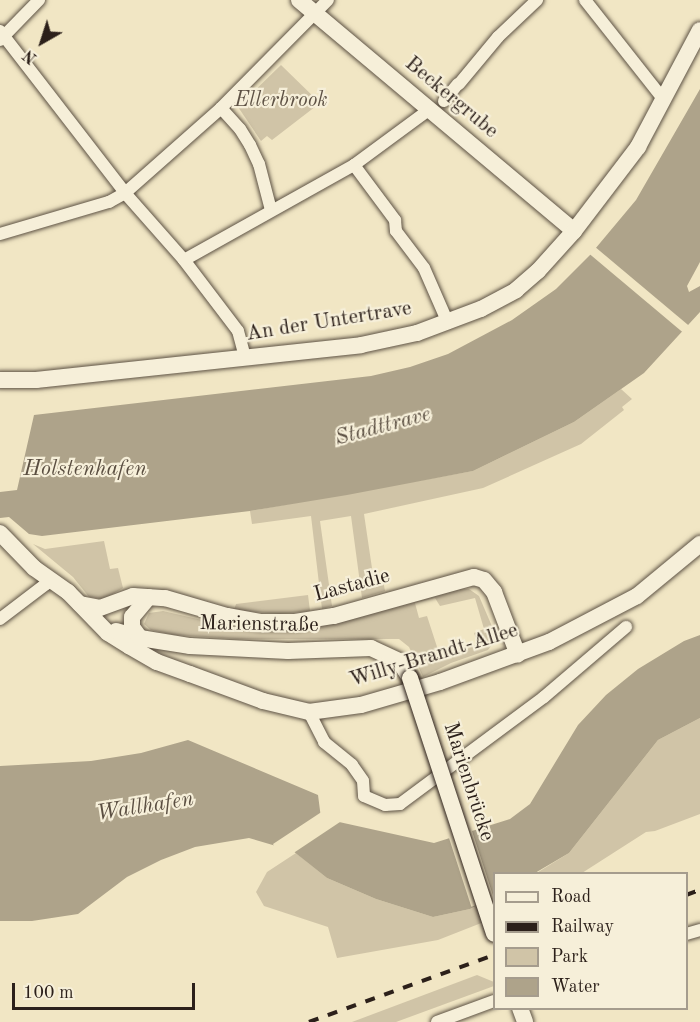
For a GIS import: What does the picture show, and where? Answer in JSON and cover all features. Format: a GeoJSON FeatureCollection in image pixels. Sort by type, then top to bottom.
{"type":"FeatureCollection","features":[{"type":"Feature","properties":{"kind":"street"},"geometry":{"type":"LineString","coordinates":[[39,0],[2,36],[125,193],[184,260],[238,331],[245,358]]}},
{"type":"Feature","properties":{"kind":"street","name":"Beckergrube"},"geometry":{"type":"LineString","coordinates":[[299,0],[438,106],[574,231]]}},
{"type":"Feature","properties":{"kind":"street"},"geometry":{"type":"LineString","coordinates":[[0,234],[109,201],[125,193],[220,108],[328,0]]}},
{"type":"Feature","properties":{"kind":"street"},"geometry":{"type":"LineString","coordinates":[[184,260],[354,165],[438,106],[498,37],[537,0]]}},
{"type":"Feature","properties":{"kind":"street"},"geometry":{"type":"LineString","coordinates":[[585,0],[664,99]]}},
{"type":"Feature","properties":{"kind":"street","name":"An der Untertrave"},"geometry":{"type":"LineString","coordinates":[[0,380],[36,380],[361,345],[417,333],[481,309],[516,290],[538,271],[574,231],[638,147],[700,30]]}},
{"type":"Feature","properties":{"kind":"street"},"geometry":{"type":"LineString","coordinates":[[220,108],[240,129],[250,145],[259,164],[271,210]]}},
{"type":"Feature","properties":{"kind":"street"},"geometry":{"type":"LineString","coordinates":[[354,165],[395,220],[396,231],[424,268],[448,323]]}},
{"type":"Feature","properties":{"kind":"street","name":"Willy-Brandt-Allee"},"geometry":{"type":"LineString","coordinates":[[0,521],[10,540],[100,622],[108,633],[157,662],[263,701],[309,712],[361,705],[518,655],[549,642],[637,597],[700,544]]}},
{"type":"Feature","properties":{"kind":"street","name":"Lastadie"},"geometry":{"type":"LineString","coordinates":[[80,604],[100,608],[134,596],[165,598],[261,622],[295,622],[334,616],[474,577],[484,580],[494,592],[518,655]]}},
{"type":"Feature","properties":{"kind":"street"},"geometry":{"type":"LineString","coordinates":[[0,619],[46,584],[50,578]]}},
{"type":"Feature","properties":{"kind":"street"},"geometry":{"type":"LineString","coordinates":[[140,638],[132,627],[132,617],[149,597]]}},
{"type":"Feature","properties":{"kind":"street","name":"Marienstraße"},"geometry":{"type":"LineString","coordinates":[[100,622],[140,638],[190,646],[288,651],[371,648],[399,661],[410,678]]}},
{"type":"Feature","properties":{"kind":"street"},"geometry":{"type":"LineString","coordinates":[[309,712],[324,742],[352,765],[363,781],[364,796],[386,805],[400,804],[544,697],[626,627]]}},
{"type":"Feature","properties":{"kind":"street"},"geometry":{"type":"LineString","coordinates":[[190,646],[189,662],[207,680]]}},
{"type":"Feature","properties":{"kind":"street","name":"Marienbrücke"},"geometry":{"type":"LineString","coordinates":[[410,678],[493,928]]}},
{"type":"Feature","properties":{"kind":"street"},"geometry":{"type":"LineString","coordinates":[[437,1022],[493,1002]]}},
{"type":"Feature","properties":{"kind":"green space","name":"Ellerbrook"},"geometry":{"type":"Polygon","coordinates":[[[281,65],[320,103],[272,140],[267,136],[261,141],[238,107],[281,65]]]}},
{"type":"Feature","properties":{"kind":"green space"},"geometry":{"type":"Polygon","coordinates":[[[621,389],[632,399],[622,407],[624,410],[581,444],[483,488],[364,514],[373,575],[382,574],[385,591],[362,598],[351,516],[320,521],[332,606],[322,609],[311,516],[252,524],[250,511],[473,471],[574,422],[621,389]]]}},
{"type":"Feature","properties":{"kind":"green space"},"geometry":{"type":"Polygon","coordinates":[[[104,541],[110,569],[118,568],[123,588],[104,599],[89,597],[73,577],[33,544],[45,549],[104,541]]]}},
{"type":"Feature","properties":{"kind":"green space"},"geometry":{"type":"Polygon","coordinates":[[[454,588],[469,589],[479,596],[494,631],[494,642],[488,650],[451,663],[423,677],[409,647],[399,639],[238,639],[174,635],[151,630],[144,624],[149,613],[163,611],[228,626],[258,629],[454,588]],[[435,598],[415,603],[419,618],[427,616],[440,656],[478,644],[474,633],[484,629],[475,598],[440,606],[435,598]]]}},
{"type":"Feature","properties":{"kind":"green space"},"geometry":{"type":"Polygon","coordinates":[[[308,595],[310,611],[279,614],[234,610],[236,604],[308,595]]]}},
{"type":"Feature","properties":{"kind":"green space"},"geometry":{"type":"Polygon","coordinates":[[[700,718],[700,814],[655,831],[646,832],[584,872],[538,872],[569,853],[658,740],[700,718]]]}},
{"type":"Feature","properties":{"kind":"green space"},"geometry":{"type":"Polygon","coordinates":[[[296,853],[327,878],[376,899],[433,917],[470,909],[493,898],[493,918],[438,940],[337,958],[328,927],[264,906],[256,892],[267,872],[296,853]]]}},
{"type":"Feature","properties":{"kind":"green space"},"geometry":{"type":"Polygon","coordinates":[[[477,975],[493,982],[493,986],[396,1022],[352,1022],[477,975]]]}},
{"type":"Feature","properties":{"kind":"water","name":"Holstenhafen"},"geometry":{"type":"Polygon","coordinates":[[[700,89],[700,262],[687,286],[689,292],[700,286],[700,312],[644,373],[574,422],[473,471],[347,495],[250,511],[42,536],[29,534],[9,517],[0,518],[0,492],[17,490],[34,415],[371,376],[410,367],[448,354],[512,320],[556,289],[590,255],[636,200],[700,89]]]}},
{"type":"Feature","properties":{"kind":"water","name":"Wallhafen"},"geometry":{"type":"Polygon","coordinates":[[[700,635],[700,718],[658,740],[569,853],[537,872],[493,872],[493,898],[470,909],[433,917],[376,899],[327,878],[293,851],[249,838],[195,847],[161,860],[127,877],[78,914],[32,921],[0,921],[0,766],[91,761],[141,753],[188,740],[318,795],[321,818],[434,843],[510,819],[530,804],[578,725],[606,695],[638,669],[684,641],[700,635]]]}},
{"type":"Feature","properties":{"kind":"pier"},"geometry":{"type":"Polygon","coordinates":[[[594,246],[691,327],[685,334],[588,253],[594,246]]]}},
{"type":"Feature","properties":{"kind":"pier"},"geometry":{"type":"Polygon","coordinates":[[[323,811],[323,815],[343,820],[292,854],[275,848],[273,844],[323,811]]]}},
{"type":"Feature","properties":{"kind":"pier"},"geometry":{"type":"Polygon","coordinates":[[[471,828],[493,900],[471,907],[448,835],[471,828]]]}},
{"type":"Feature","properties":{"kind":"railway"},"geometry":{"type":"LineString","coordinates":[[688,894],[700,890]]}},
{"type":"Feature","properties":{"kind":"railway"},"geometry":{"type":"LineString","coordinates":[[309,1022],[493,955]]}},
{"type":"Feature","properties":{"kind":"water label","name":"Stadttrave"},"geometry":{"type":"Point","coordinates":[383,427]}}]}
